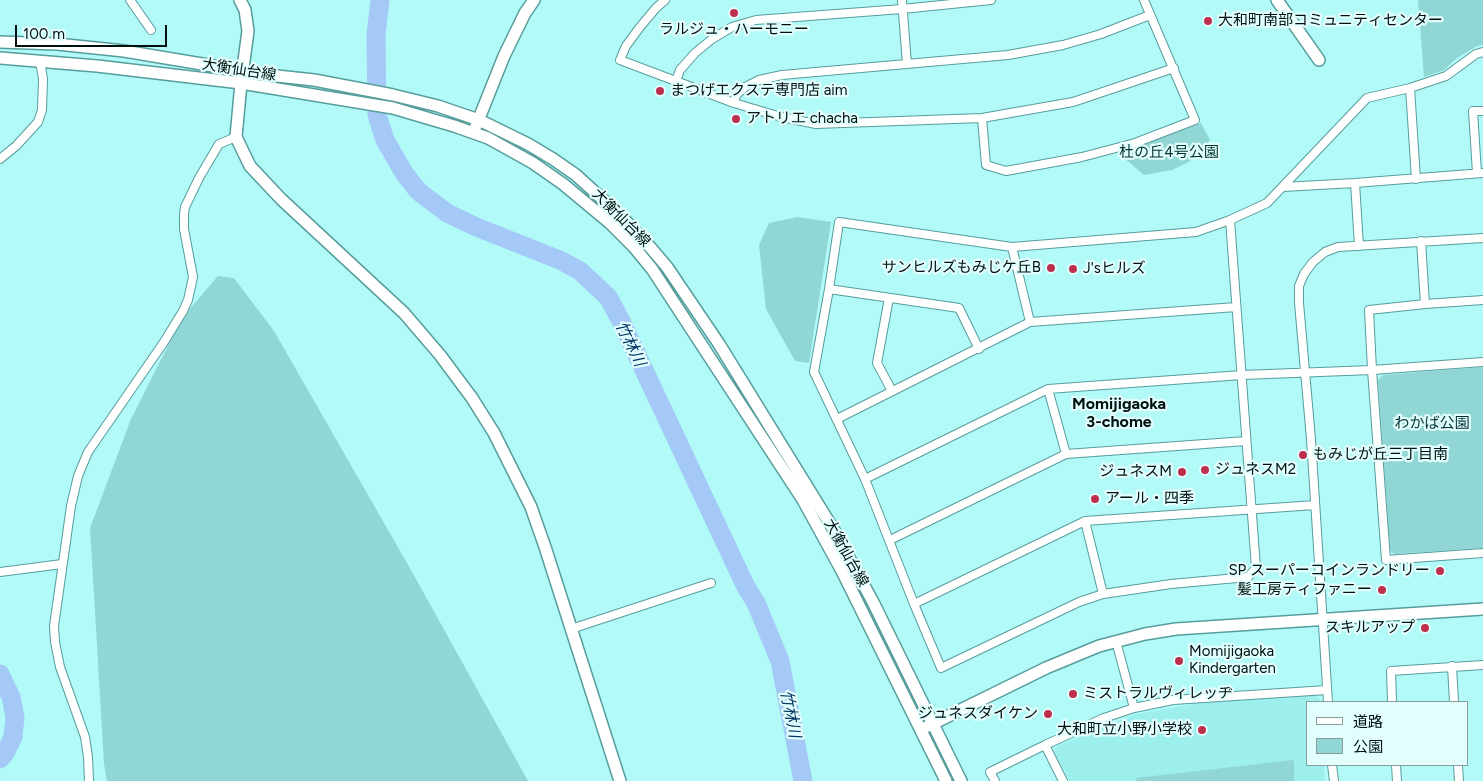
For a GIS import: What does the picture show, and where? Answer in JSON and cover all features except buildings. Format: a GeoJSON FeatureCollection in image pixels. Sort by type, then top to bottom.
{"type":"FeatureCollection","features":[{"type":"Feature","properties":{"kind":"main road"},"geometry":{"type":"LineString","coordinates":[[240,0],[246,10],[248,30],[236,138],[250,166],[281,199],[404,313],[440,355],[472,398],[494,433],[531,507],[620,781]]}},
{"type":"Feature","properties":{"kind":"main road"},"geometry":{"type":"LineString","coordinates":[[473,132],[504,56],[525,13],[534,0]]}},
{"type":"Feature","properties":{"kind":"main road"},"geometry":{"type":"LineString","coordinates":[[1277,0],[1319,60]]}},
{"type":"Feature","properties":{"kind":"main road","name":"大衡仙台線"},"geometry":{"type":"LineString","coordinates":[[0,42],[57,44],[124,52],[314,80],[393,95],[438,106],[478,120],[528,144],[576,175],[621,216],[650,247],[719,344],[835,532],[873,602],[961,781]]}},
{"type":"Feature","properties":{"kind":"main road","name":"大衡仙台線"},"geometry":{"type":"LineString","coordinates":[[0,58],[97,66],[241,84],[394,108],[488,138],[533,162],[563,184],[610,223],[634,247],[652,270],[803,500],[842,571],[946,781]]}},
{"type":"Feature","properties":{"kind":"main road"},"geometry":{"type":"LineString","coordinates":[[920,730],[1046,668],[1099,646],[1145,634],[1176,629],[1483,608]]}},
{"type":"Feature","properties":{"kind":"street"},"geometry":{"type":"LineString","coordinates":[[130,0],[151,30]]}},
{"type":"Feature","properties":{"kind":"street"},"geometry":{"type":"LineString","coordinates":[[665,0],[635,33],[626,46],[620,60],[734,103],[781,117],[816,124],[982,118],[1073,102],[1174,68]]}},
{"type":"Feature","properties":{"kind":"street"},"geometry":{"type":"LineString","coordinates":[[902,0],[907,64]]}},
{"type":"Feature","properties":{"kind":"street"},"geometry":{"type":"LineString","coordinates":[[676,81],[680,70],[694,53],[712,39],[732,27],[756,20],[991,0]]}},
{"type":"Feature","properties":{"kind":"street"},"geometry":{"type":"LineString","coordinates":[[982,118],[986,165],[1006,171],[1135,143],[1195,120],[1144,0]]}},
{"type":"Feature","properties":{"kind":"street"},"geometry":{"type":"LineString","coordinates":[[734,103],[736,95],[745,87],[759,80],[782,75],[1008,55],[1063,45],[1101,34],[1150,15]]}},
{"type":"Feature","properties":{"kind":"street"},"geometry":{"type":"LineString","coordinates":[[1230,220],[1256,568],[1248,577],[1171,584],[1103,594],[1079,602],[941,668],[865,479],[814,372],[839,222],[1012,247],[1196,232],[1230,220],[1267,203],[1367,98],[1410,88],[1446,76],[1476,54],[1483,52]]}},
{"type":"Feature","properties":{"kind":"street"},"geometry":{"type":"LineString","coordinates":[[0,159],[16,146],[38,122],[44,98],[40,61]]}},
{"type":"Feature","properties":{"kind":"street"},"geometry":{"type":"LineString","coordinates":[[1410,88],[1416,179]]}},
{"type":"Feature","properties":{"kind":"street"},"geometry":{"type":"LineString","coordinates":[[1283,187],[1480,173],[1473,111],[1483,111]]}},
{"type":"Feature","properties":{"kind":"street"},"geometry":{"type":"LineString","coordinates":[[88,781],[88,757],[84,737],[60,667],[54,626],[71,506],[81,467],[97,438],[176,324],[188,300],[193,277],[184,229],[184,214],[199,178],[219,144],[236,138]]}},
{"type":"Feature","properties":{"kind":"street"},"geometry":{"type":"LineString","coordinates":[[1355,183],[1359,246]]}},
{"type":"Feature","properties":{"kind":"street"},"geometry":{"type":"LineString","coordinates":[[1328,701],[1306,373],[1299,303],[1300,286],[1304,274],[1313,262],[1325,252],[1338,247],[1483,238]]}},
{"type":"Feature","properties":{"kind":"street"},"geometry":{"type":"LineString","coordinates":[[1421,242],[1425,304]]}},
{"type":"Feature","properties":{"kind":"street"},"geometry":{"type":"LineString","coordinates":[[1012,247],[1030,322]]}},
{"type":"Feature","properties":{"kind":"street"},"geometry":{"type":"LineString","coordinates":[[829,289],[959,308],[979,349]]}},
{"type":"Feature","properties":{"kind":"street"},"geometry":{"type":"LineString","coordinates":[[889,298],[877,363],[892,391]]}},
{"type":"Feature","properties":{"kind":"street"},"geometry":{"type":"LineString","coordinates":[[1483,300],[1369,310],[1386,560],[1483,553]]}},
{"type":"Feature","properties":{"kind":"street"},"geometry":{"type":"LineString","coordinates":[[837,419],[1030,322],[1236,307]]}},
{"type":"Feature","properties":{"kind":"street"},"geometry":{"type":"LineString","coordinates":[[865,479],[1048,388],[1483,362]]}},
{"type":"Feature","properties":{"kind":"street"},"geometry":{"type":"LineString","coordinates":[[1048,388],[1066,454]]}},
{"type":"Feature","properties":{"kind":"street"},"geometry":{"type":"LineString","coordinates":[[890,540],[1066,454],[1246,441]]}},
{"type":"Feature","properties":{"kind":"street"},"geometry":{"type":"LineString","coordinates":[[914,604],[1085,521],[1315,505]]}},
{"type":"Feature","properties":{"kind":"street"},"geometry":{"type":"LineString","coordinates":[[1085,521],[1103,594]]}},
{"type":"Feature","properties":{"kind":"street"},"geometry":{"type":"LineString","coordinates":[[0,572],[62,564]]}},
{"type":"Feature","properties":{"kind":"street"},"geometry":{"type":"LineString","coordinates":[[571,629],[712,583]]}},
{"type":"Feature","properties":{"kind":"street"},"geometry":{"type":"LineString","coordinates":[[1116,641],[1134,708]]}},
{"type":"Feature","properties":{"kind":"street"},"geometry":{"type":"LineString","coordinates":[[1392,701],[1390,671],[1483,665]]}},
{"type":"Feature","properties":{"kind":"street"},"geometry":{"type":"LineString","coordinates":[[1452,666],[1454,701]]}},
{"type":"Feature","properties":{"kind":"street"},"geometry":{"type":"LineString","coordinates":[[994,781],[990,772],[1104,718],[1134,708],[1173,700],[1327,690]]}},
{"type":"Feature","properties":{"kind":"street"},"geometry":{"type":"LineString","coordinates":[[1045,745],[1063,781]]}},
{"type":"Feature","properties":{"kind":"street"},"geometry":{"type":"LineString","coordinates":[[1332,766],[1334,781]]}},
{"type":"Feature","properties":{"kind":"street"},"geometry":{"type":"LineString","coordinates":[[1396,766],[1397,781]]}},
{"type":"Feature","properties":{"kind":"street"},"geometry":{"type":"LineString","coordinates":[[1458,766],[1459,781]]}},
{"type":"Feature","properties":{"kind":"shaded area","name":"大和町立小野小学校"},"geometry":{"type":"Polygon","coordinates":[[[1313,694],[1320,701],[1306,701],[1306,766],[1324,766],[1325,781],[1070,781],[1054,752],[1057,746],[1136,714],[1200,703],[1313,694]]]}},
{"type":"Feature","properties":{"kind":"green space"},"geometry":{"type":"Polygon","coordinates":[[[1418,0],[1483,0],[1483,45],[1477,46],[1457,58],[1444,70],[1424,77],[1418,0]]]}},
{"type":"Feature","properties":{"kind":"green space","name":"杜の丘4号公園"},"geometry":{"type":"Polygon","coordinates":[[[1201,123],[1210,140],[1199,154],[1187,163],[1172,170],[1144,175],[1118,153],[1201,123]]]}},
{"type":"Feature","properties":{"kind":"green space"},"geometry":{"type":"Polygon","coordinates":[[[797,217],[831,222],[809,363],[795,361],[766,309],[759,245],[769,223],[797,217]]]}},
{"type":"Feature","properties":{"kind":"green space"},"geometry":{"type":"Polygon","coordinates":[[[218,276],[234,278],[274,331],[411,570],[528,781],[107,781],[104,764],[90,528],[131,419],[182,318],[218,276]]]}},
{"type":"Feature","properties":{"kind":"green space","name":"わかば公園"},"geometry":{"type":"Polygon","coordinates":[[[1483,367],[1483,548],[1394,554],[1390,550],[1378,380],[1383,375],[1483,367]]]}},
{"type":"Feature","properties":{"kind":"green space"},"geometry":{"type":"Polygon","coordinates":[[[1294,760],[1294,781],[1137,781],[1136,778],[1294,760]]]}},
{"type":"Feature","properties":{"kind":"waterway","name":"竹林川"},"geometry":{"type":"LineString","coordinates":[[380,0],[376,35],[377,115],[385,140],[404,173],[418,191],[447,213],[474,226],[562,261],[580,271],[608,297],[746,587],[756,603],[780,661],[803,781]]}},
{"type":"Feature","properties":{"kind":"waterway"},"geometry":{"type":"LineString","coordinates":[[0,674],[11,697],[15,717],[13,737],[0,759]]}},
{"type":"Feature","properties":{"kind":"place","name":"ラルジュ・ハーモニー"},"geometry":{"type":"Point","coordinates":[734,13]}},
{"type":"Feature","properties":{"kind":"place","name":"大和町南部コミュニティセンター"},"geometry":{"type":"Point","coordinates":[1208,21]}},
{"type":"Feature","properties":{"kind":"place","name":"まつげエクステ専門店 aim"},"geometry":{"type":"Point","coordinates":[660,91]}},
{"type":"Feature","properties":{"kind":"place","name":"アトリエ chacha"},"geometry":{"type":"Point","coordinates":[736,119]}},
{"type":"Feature","properties":{"kind":"place","name":"サンヒルズもみじケ丘B"},"geometry":{"type":"Point","coordinates":[1051,268]}},
{"type":"Feature","properties":{"kind":"place","name":"J'sヒルズ"},"geometry":{"type":"Point","coordinates":[1073,269]}},
{"type":"Feature","properties":{"kind":"place","name":"もみじが丘三丁目南"},"geometry":{"type":"Point","coordinates":[1303,455]}},
{"type":"Feature","properties":{"kind":"place","name":"ジュネスM2"},"geometry":{"type":"Point","coordinates":[1205,470]}},
{"type":"Feature","properties":{"kind":"place","name":"ジュネスM"},"geometry":{"type":"Point","coordinates":[1182,472]}},
{"type":"Feature","properties":{"kind":"place","name":"アール・四季"},"geometry":{"type":"Point","coordinates":[1095,499]}},
{"type":"Feature","properties":{"kind":"place","name":"SP スーパーコインランドリー"},"geometry":{"type":"Point","coordinates":[1440,571]}},
{"type":"Feature","properties":{"kind":"place","name":"髪工房ティファニー"},"geometry":{"type":"Point","coordinates":[1382,590]}},
{"type":"Feature","properties":{"kind":"place","name":"スキルアップ"},"geometry":{"type":"Point","coordinates":[1425,628]}},
{"type":"Feature","properties":{"kind":"place","name":"Momijigaoka Kindergarten"},"geometry":{"type":"Point","coordinates":[1179,661]}},
{"type":"Feature","properties":{"kind":"place","name":"ミストラルヴィレッヂ"},"geometry":{"type":"Point","coordinates":[1073,694]}},
{"type":"Feature","properties":{"kind":"place","name":"ジュネスダイケン"},"geometry":{"type":"Point","coordinates":[1048,714]}},
{"type":"Feature","properties":{"kind":"place","name":"大和町立小野小学校"},"geometry":{"type":"Point","coordinates":[1202,730]}},
{"type":"Feature","properties":{"kind":"district","name":"Momijigaoka 3-chome"},"geometry":{"type":"Point","coordinates":[1119,413]}}]}
